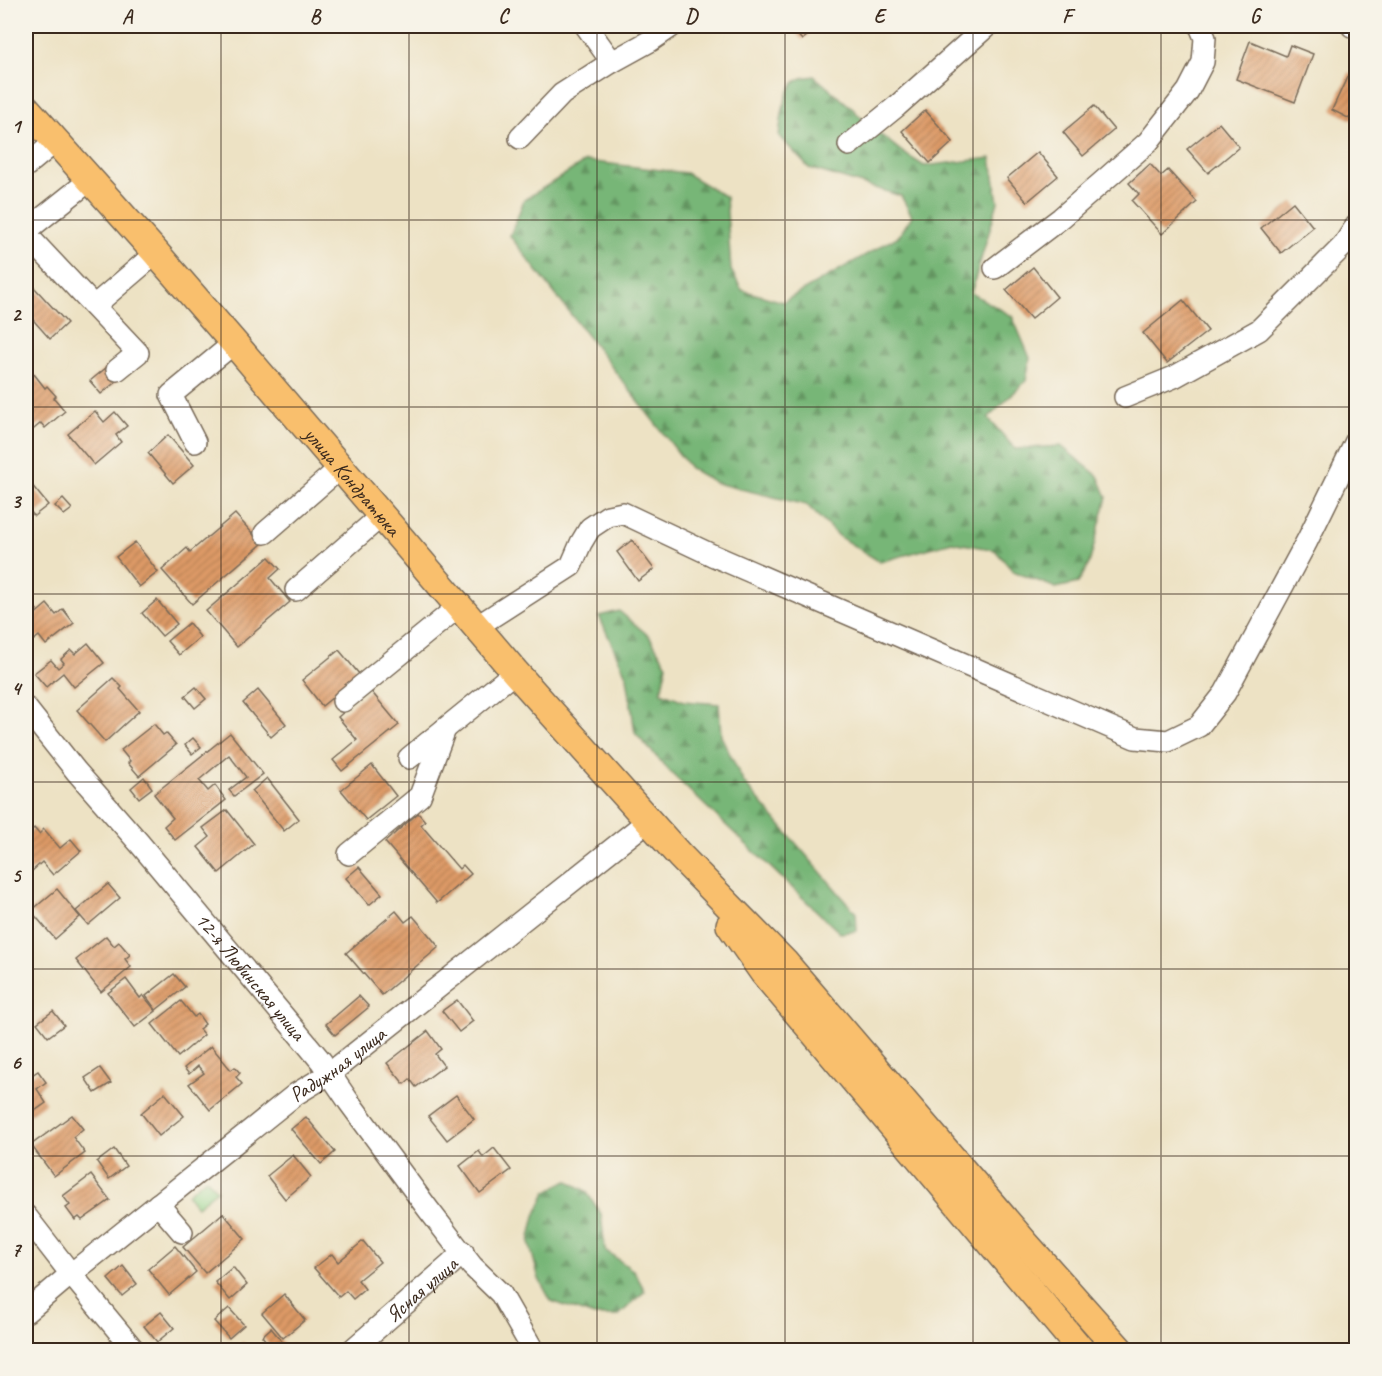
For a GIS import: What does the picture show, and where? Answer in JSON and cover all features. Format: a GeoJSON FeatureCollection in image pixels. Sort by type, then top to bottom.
{"type":"FeatureCollection","features":[{"type":"Feature","properties":{"kind":"main road","name":"улица Кондратюка"},"geometry":{"type":"LineString","coordinates":[[26,108],[234,343],[458,607],[680,856]]}},
{"type":"Feature","properties":{"kind":"main road"},"geometry":{"type":"LineString","coordinates":[[680,856],[763,972],[1082,1350]]}},
{"type":"Feature","properties":{"kind":"main road"},"geometry":{"type":"LineString","coordinates":[[680,856],[786,963],[1024,1242],[1120,1350]]}},
{"type":"Feature","properties":{"kind":"street"},"geometry":{"type":"LineString","coordinates":[[586,26],[612,62]]}},
{"type":"Feature","properties":{"kind":"street"},"geometry":{"type":"LineString","coordinates":[[520,138],[562,94],[672,26]]}},
{"type":"Feature","properties":{"kind":"street"},"geometry":{"type":"LineString","coordinates":[[849,145],[897,106],[987,26]]}},
{"type":"Feature","properties":{"kind":"street"},"geometry":{"type":"LineString","coordinates":[[995,268],[1061,218],[1148,142],[1188,91],[1203,62],[1205,38],[1200,26]]}},
{"type":"Feature","properties":{"kind":"street"},"geometry":{"type":"LineString","coordinates":[[1352,26],[1356,27]]}},
{"type":"Feature","properties":{"kind":"street"},"geometry":{"type":"LineString","coordinates":[[26,166],[55,142]]}},
{"type":"Feature","properties":{"kind":"street"},"geometry":{"type":"LineString","coordinates":[[90,180],[26,233],[138,353],[117,370]]}},
{"type":"Feature","properties":{"kind":"street"},"geometry":{"type":"LineString","coordinates":[[1125,397],[1174,377],[1259,330],[1343,246],[1356,226]]}},
{"type":"Feature","properties":{"kind":"street"},"geometry":{"type":"LineString","coordinates":[[94,306],[156,253]]}},
{"type":"Feature","properties":{"kind":"street"},"geometry":{"type":"LineString","coordinates":[[195,442],[171,395],[234,343]]}},
{"type":"Feature","properties":{"kind":"street"},"geometry":{"type":"LineString","coordinates":[[476,627],[571,566],[590,528],[608,516],[623,513],[712,555],[1135,738],[1168,741],[1199,726],[1225,693],[1307,541],[1356,441]]}},
{"type":"Feature","properties":{"kind":"street"},"geometry":{"type":"LineString","coordinates":[[265,533],[340,468]]}},
{"type":"Feature","properties":{"kind":"street"},"geometry":{"type":"LineString","coordinates":[[296,590],[381,516]]}},
{"type":"Feature","properties":{"kind":"street"},"geometry":{"type":"LineString","coordinates":[[343,701],[458,607]]}},
{"type":"Feature","properties":{"kind":"street"},"geometry":{"type":"LineString","coordinates":[[410,758],[515,672]]}},
{"type":"Feature","properties":{"kind":"street","name":"12-я Любинская улица"},"geometry":{"type":"LineString","coordinates":[[26,708],[76,771],[321,1061],[472,1266],[501,1293],[533,1350]]}},
{"type":"Feature","properties":{"kind":"street"},"geometry":{"type":"LineString","coordinates":[[349,854],[420,796],[445,729]]}},
{"type":"Feature","properties":{"kind":"street","name":"Радужная улица"},"geometry":{"type":"LineString","coordinates":[[26,1312],[296,1094],[329,1074],[649,820]]}},
{"type":"Feature","properties":{"kind":"street"},"geometry":{"type":"LineString","coordinates":[[158,1204],[182,1232]]}},
{"type":"Feature","properties":{"kind":"street"},"geometry":{"type":"LineString","coordinates":[[26,1216],[134,1350]]}},
{"type":"Feature","properties":{"kind":"street","name":"Ясная улица"},"geometry":{"type":"LineString","coordinates":[[352,1350],[463,1252]]}},
{"type":"Feature","properties":{"kind":"green space"},"geometry":{"type":"Polygon","coordinates":[[[814,76],[867,124],[924,166],[991,158],[998,202],[971,293],[1012,316],[1030,358],[1026,381],[988,418],[1015,449],[1061,446],[1098,476],[1107,497],[1089,564],[1078,583],[1056,588],[1013,571],[995,550],[952,542],[880,562],[838,536],[807,505],[716,483],[690,468],[510,236],[524,200],[586,161],[686,173],[726,197],[731,270],[742,290],[783,302],[899,236],[912,216],[901,196],[809,168],[779,136],[784,104],[790,89],[800,79],[814,76]]]}},
{"type":"Feature","properties":{"kind":"green space"},"geometry":{"type":"Polygon","coordinates":[[[619,611],[649,636],[667,665],[661,692],[684,701],[719,704],[721,736],[744,783],[856,913],[857,931],[840,933],[673,775],[635,733],[627,677],[599,616],[619,611]]]}},
{"type":"Feature","properties":{"kind":"green space"},"geometry":{"type":"Polygon","coordinates":[[[206,1178],[217,1190],[197,1206],[187,1194],[206,1178]]]}},
{"type":"Feature","properties":{"kind":"green space"},"geometry":{"type":"Polygon","coordinates":[[[567,1180],[586,1191],[601,1214],[605,1250],[634,1271],[645,1291],[618,1316],[594,1316],[551,1301],[539,1279],[529,1242],[535,1216],[546,1192],[567,1180]]]}},
{"type":"Feature","properties":{"kind":"building"},"geometry":{"type":"Polygon","coordinates":[[[790,26],[819,26],[802,40],[790,26]]]}},
{"type":"Feature","properties":{"kind":"building"},"geometry":{"type":"Polygon","coordinates":[[[1250,41],[1286,56],[1290,45],[1313,54],[1295,102],[1236,79],[1250,41]]]}},
{"type":"Feature","properties":{"kind":"building"},"geometry":{"type":"Polygon","coordinates":[[[1349,73],[1356,77],[1356,122],[1332,110],[1349,73]]]}},
{"type":"Feature","properties":{"kind":"building"},"geometry":{"type":"Polygon","coordinates":[[[1094,106],[1114,130],[1083,156],[1063,132],[1094,106]]]}},
{"type":"Feature","properties":{"kind":"building"},"geometry":{"type":"Polygon","coordinates":[[[925,110],[953,142],[930,163],[902,131],[925,110]]]}},
{"type":"Feature","properties":{"kind":"building"},"geometry":{"type":"Polygon","coordinates":[[[1219,123],[1239,147],[1208,173],[1187,149],[1219,123]]]}},
{"type":"Feature","properties":{"kind":"building"},"geometry":{"type":"Polygon","coordinates":[[[1038,152],[1058,176],[1027,202],[1007,178],[1038,152]]]}},
{"type":"Feature","properties":{"kind":"building"},"geometry":{"type":"Polygon","coordinates":[[[1150,164],[1161,176],[1168,170],[1197,202],[1162,234],[1132,201],[1139,194],[1129,183],[1150,164]]]}},
{"type":"Feature","properties":{"kind":"building"},"geometry":{"type":"Polygon","coordinates":[[[1293,202],[1313,227],[1281,253],[1261,228],[1293,202]]]}},
{"type":"Feature","properties":{"kind":"building"},"geometry":{"type":"Polygon","coordinates":[[[1033,267],[1057,297],[1031,319],[1006,290],[1033,267]]]}},
{"type":"Feature","properties":{"kind":"building"},"geometry":{"type":"Polygon","coordinates":[[[32,285],[67,323],[50,339],[26,312],[26,290],[32,285]]]}},
{"type":"Feature","properties":{"kind":"building"},"geometry":{"type":"Polygon","coordinates":[[[1183,300],[1208,331],[1167,363],[1143,333],[1183,300]]]}},
{"type":"Feature","properties":{"kind":"building"},"geometry":{"type":"Polygon","coordinates":[[[107,367],[118,380],[101,394],[90,381],[107,367]]]}},
{"type":"Feature","properties":{"kind":"building"},"geometry":{"type":"Polygon","coordinates":[[[34,374],[45,388],[47,386],[56,396],[54,398],[65,411],[45,428],[41,423],[28,434],[26,431],[26,382],[34,374]]]}},
{"type":"Feature","properties":{"kind":"building"},"geometry":{"type":"Polygon","coordinates":[[[95,411],[104,422],[115,412],[127,426],[116,435],[121,442],[94,465],[68,434],[95,411]]]}},
{"type":"Feature","properties":{"kind":"building"},"geometry":{"type":"Polygon","coordinates":[[[168,435],[194,465],[173,483],[148,453],[168,435]]]}},
{"type":"Feature","properties":{"kind":"building"},"geometry":{"type":"Polygon","coordinates":[[[26,478],[48,505],[34,516],[26,506],[26,478]]]}},
{"type":"Feature","properties":{"kind":"building"},"geometry":{"type":"Polygon","coordinates":[[[63,499],[72,509],[64,515],[55,506],[63,499]]]}},
{"type":"Feature","properties":{"kind":"building"},"geometry":{"type":"Polygon","coordinates":[[[235,514],[262,544],[192,604],[162,570],[187,548],[190,552],[235,514]]]}},
{"type":"Feature","properties":{"kind":"building"},"geometry":{"type":"Polygon","coordinates":[[[632,540],[654,569],[638,581],[617,552],[632,540]]]}},
{"type":"Feature","properties":{"kind":"building"},"geometry":{"type":"Polygon","coordinates":[[[135,542],[158,572],[139,587],[116,557],[135,542]]]}},
{"type":"Feature","properties":{"kind":"building"},"geometry":{"type":"Polygon","coordinates":[[[269,557],[280,569],[270,578],[290,602],[237,647],[206,611],[269,557]]]}},
{"type":"Feature","properties":{"kind":"building"},"geometry":{"type":"Polygon","coordinates":[[[26,596],[37,610],[26,619],[26,596]]]}},
{"type":"Feature","properties":{"kind":"building"},"geometry":{"type":"Polygon","coordinates":[[[157,600],[177,624],[162,636],[142,613],[157,600]]]}},
{"type":"Feature","properties":{"kind":"building"},"geometry":{"type":"Polygon","coordinates":[[[47,604],[56,615],[63,609],[74,623],[46,645],[39,636],[34,640],[26,629],[26,622],[47,604]]]}},
{"type":"Feature","properties":{"kind":"building"},"geometry":{"type":"Polygon","coordinates":[[[189,623],[200,637],[179,655],[167,641],[189,623]]]}},
{"type":"Feature","properties":{"kind":"building"},"geometry":{"type":"Polygon","coordinates":[[[88,643],[104,663],[74,687],[63,673],[46,687],[34,673],[51,660],[58,668],[64,663],[61,659],[71,650],[75,654],[88,643]]]}},
{"type":"Feature","properties":{"kind":"building"},"geometry":{"type":"Polygon","coordinates":[[[339,650],[360,675],[322,706],[302,680],[339,650]]]}},
{"type":"Feature","properties":{"kind":"building"},"geometry":{"type":"Polygon","coordinates":[[[113,678],[139,711],[105,742],[77,710],[113,678]]]}},
{"type":"Feature","properties":{"kind":"building"},"geometry":{"type":"Polygon","coordinates":[[[196,687],[206,699],[195,708],[185,696],[196,687]]]}},
{"type":"Feature","properties":{"kind":"building"},"geometry":{"type":"Polygon","coordinates":[[[258,690],[286,724],[271,737],[243,703],[258,690]]]}},
{"type":"Feature","properties":{"kind":"building"},"geometry":{"type":"Polygon","coordinates":[[[370,690],[399,725],[342,771],[333,760],[357,740],[338,717],[370,690]]]}},
{"type":"Feature","properties":{"kind":"building"},"geometry":{"type":"Polygon","coordinates":[[[154,724],[176,745],[139,776],[121,750],[154,724]]]}},
{"type":"Feature","properties":{"kind":"building"},"geometry":{"type":"Polygon","coordinates":[[[230,733],[263,774],[234,796],[229,790],[246,777],[229,755],[199,780],[208,791],[215,785],[226,800],[175,840],[164,826],[173,818],[154,794],[230,733]]]}},
{"type":"Feature","properties":{"kind":"building"},"geometry":{"type":"Polygon","coordinates":[[[193,738],[201,747],[192,754],[185,745],[193,738]]]}},
{"type":"Feature","properties":{"kind":"building"},"geometry":{"type":"Polygon","coordinates":[[[372,765],[396,796],[366,820],[341,790],[372,765]]]}},
{"type":"Feature","properties":{"kind":"building"},"geometry":{"type":"Polygon","coordinates":[[[144,777],[152,788],[139,798],[131,788],[144,777]]]}},
{"type":"Feature","properties":{"kind":"building"},"geometry":{"type":"Polygon","coordinates":[[[267,778],[299,819],[284,831],[252,791],[267,778]]]}},
{"type":"Feature","properties":{"kind":"building"},"geometry":{"type":"Polygon","coordinates":[[[227,810],[254,844],[219,873],[198,847],[210,837],[203,828],[227,810]]]}},
{"type":"Feature","properties":{"kind":"building"},"geometry":{"type":"Polygon","coordinates":[[[418,813],[425,821],[421,825],[459,869],[463,865],[471,874],[437,903],[385,842],[418,813]]]}},
{"type":"Feature","properties":{"kind":"building"},"geometry":{"type":"Polygon","coordinates":[[[34,828],[39,834],[44,829],[60,848],[71,839],[81,851],[53,875],[42,862],[31,872],[26,865],[26,836],[34,828]]]}},
{"type":"Feature","properties":{"kind":"building"},"geometry":{"type":"Polygon","coordinates":[[[359,867],[382,894],[369,905],[346,878],[359,867]]]}},
{"type":"Feature","properties":{"kind":"building"},"geometry":{"type":"Polygon","coordinates":[[[108,884],[120,898],[88,925],[76,911],[108,884]]]}},
{"type":"Feature","properties":{"kind":"building"},"geometry":{"type":"Polygon","coordinates":[[[57,889],[80,917],[55,939],[31,911],[57,889]]]}},
{"type":"Feature","properties":{"kind":"building"},"geometry":{"type":"Polygon","coordinates":[[[396,911],[405,922],[413,916],[439,947],[382,995],[346,953],[396,911]]]}},
{"type":"Feature","properties":{"kind":"building"},"geometry":{"type":"Polygon","coordinates":[[[106,936],[114,946],[119,942],[130,955],[125,959],[131,967],[101,992],[76,960],[106,936]]]}},
{"type":"Feature","properties":{"kind":"building"},"geometry":{"type":"Polygon","coordinates":[[[174,974],[185,987],[156,1010],[146,996],[174,974]]]}},
{"type":"Feature","properties":{"kind":"building"},"geometry":{"type":"Polygon","coordinates":[[[126,979],[140,998],[143,995],[156,1011],[135,1027],[108,993],[126,979]]]}},
{"type":"Feature","properties":{"kind":"building"},"geometry":{"type":"Polygon","coordinates":[[[359,996],[369,1007],[335,1035],[326,1024],[359,996]]]}},
{"type":"Feature","properties":{"kind":"building"},"geometry":{"type":"Polygon","coordinates":[[[457,1000],[473,1021],[459,1032],[442,1011],[457,1000]]]}},
{"type":"Feature","properties":{"kind":"building"},"geometry":{"type":"Polygon","coordinates":[[[181,1001],[194,1017],[198,1014],[205,1024],[199,1029],[204,1035],[178,1057],[152,1024],[181,1001]]]}},
{"type":"Feature","properties":{"kind":"building"},"geometry":{"type":"Polygon","coordinates":[[[53,1011],[64,1025],[48,1037],[37,1023],[53,1011]]]}},
{"type":"Feature","properties":{"kind":"building"},"geometry":{"type":"Polygon","coordinates":[[[428,1031],[441,1049],[435,1054],[444,1066],[416,1087],[410,1079],[404,1084],[387,1063],[428,1031]]]}},
{"type":"Feature","properties":{"kind":"building"},"geometry":{"type":"Polygon","coordinates":[[[211,1046],[231,1070],[235,1067],[240,1073],[236,1077],[242,1084],[210,1110],[189,1084],[204,1073],[198,1066],[189,1074],[184,1068],[211,1046]]]}},
{"type":"Feature","properties":{"kind":"building"},"geometry":{"type":"Polygon","coordinates":[[[100,1068],[111,1083],[95,1093],[85,1078],[100,1068]]]}},
{"type":"Feature","properties":{"kind":"building"},"geometry":{"type":"Polygon","coordinates":[[[38,1071],[46,1082],[37,1089],[46,1103],[26,1117],[26,1079],[38,1071]]]}},
{"type":"Feature","properties":{"kind":"building"},"geometry":{"type":"Polygon","coordinates":[[[165,1093],[184,1116],[159,1136],[141,1113],[165,1093]]]}},
{"type":"Feature","properties":{"kind":"building"},"geometry":{"type":"Polygon","coordinates":[[[456,1095],[474,1119],[447,1140],[428,1116],[456,1095]]]}},
{"type":"Feature","properties":{"kind":"building"},"geometry":{"type":"Polygon","coordinates":[[[72,1115],[83,1129],[73,1137],[85,1153],[54,1176],[31,1145],[72,1115]]]}},
{"type":"Feature","properties":{"kind":"building"},"geometry":{"type":"Polygon","coordinates":[[[306,1117],[335,1152],[321,1164],[291,1129],[306,1117]]]}},
{"type":"Feature","properties":{"kind":"building"},"geometry":{"type":"Polygon","coordinates":[[[494,1148],[511,1170],[480,1193],[460,1166],[479,1151],[483,1157],[494,1148]]]}},
{"type":"Feature","properties":{"kind":"building"},"geometry":{"type":"Polygon","coordinates":[[[114,1149],[126,1166],[109,1179],[97,1162],[114,1149]]]}},
{"type":"Feature","properties":{"kind":"building"},"geometry":{"type":"Polygon","coordinates":[[[293,1155],[311,1177],[285,1199],[267,1176],[293,1155]]]}},
{"type":"Feature","properties":{"kind":"building"},"geometry":{"type":"Polygon","coordinates":[[[91,1175],[110,1200],[82,1220],[79,1217],[75,1220],[66,1208],[70,1205],[63,1196],[91,1175]]]}},
{"type":"Feature","properties":{"kind":"building"},"geometry":{"type":"Polygon","coordinates":[[[223,1213],[245,1239],[205,1273],[183,1247],[223,1213]]]}},
{"type":"Feature","properties":{"kind":"building"},"geometry":{"type":"Polygon","coordinates":[[[363,1241],[380,1262],[358,1280],[365,1289],[353,1299],[346,1291],[339,1297],[314,1268],[332,1254],[338,1262],[363,1241]]]}},
{"type":"Feature","properties":{"kind":"building"},"geometry":{"type":"Polygon","coordinates":[[[175,1246],[196,1272],[169,1295],[148,1269],[175,1246]]]}},
{"type":"Feature","properties":{"kind":"building"},"geometry":{"type":"Polygon","coordinates":[[[123,1266],[137,1284],[122,1296],[108,1279],[123,1266]]]}},
{"type":"Feature","properties":{"kind":"building"},"geometry":{"type":"Polygon","coordinates":[[[233,1267],[247,1285],[230,1300],[215,1282],[233,1267]]]}},
{"type":"Feature","properties":{"kind":"building"},"geometry":{"type":"Polygon","coordinates":[[[284,1294],[305,1320],[283,1338],[262,1313],[284,1294]]]}},
{"type":"Feature","properties":{"kind":"building"},"geometry":{"type":"Polygon","coordinates":[[[229,1308],[244,1325],[229,1338],[214,1321],[229,1308]]]}},
{"type":"Feature","properties":{"kind":"building"},"geometry":{"type":"Polygon","coordinates":[[[161,1312],[174,1328],[157,1342],[144,1326],[161,1312]]]}},
{"type":"Feature","properties":{"kind":"building"},"geometry":{"type":"Polygon","coordinates":[[[271,1328],[287,1348],[291,1344],[296,1350],[273,1350],[262,1336],[271,1328]]]}},
{"type":"Feature","properties":{"kind":"building"},"geometry":{"type":"Polygon","coordinates":[[[243,1342],[250,1350],[234,1350],[243,1342]]]}}]}
